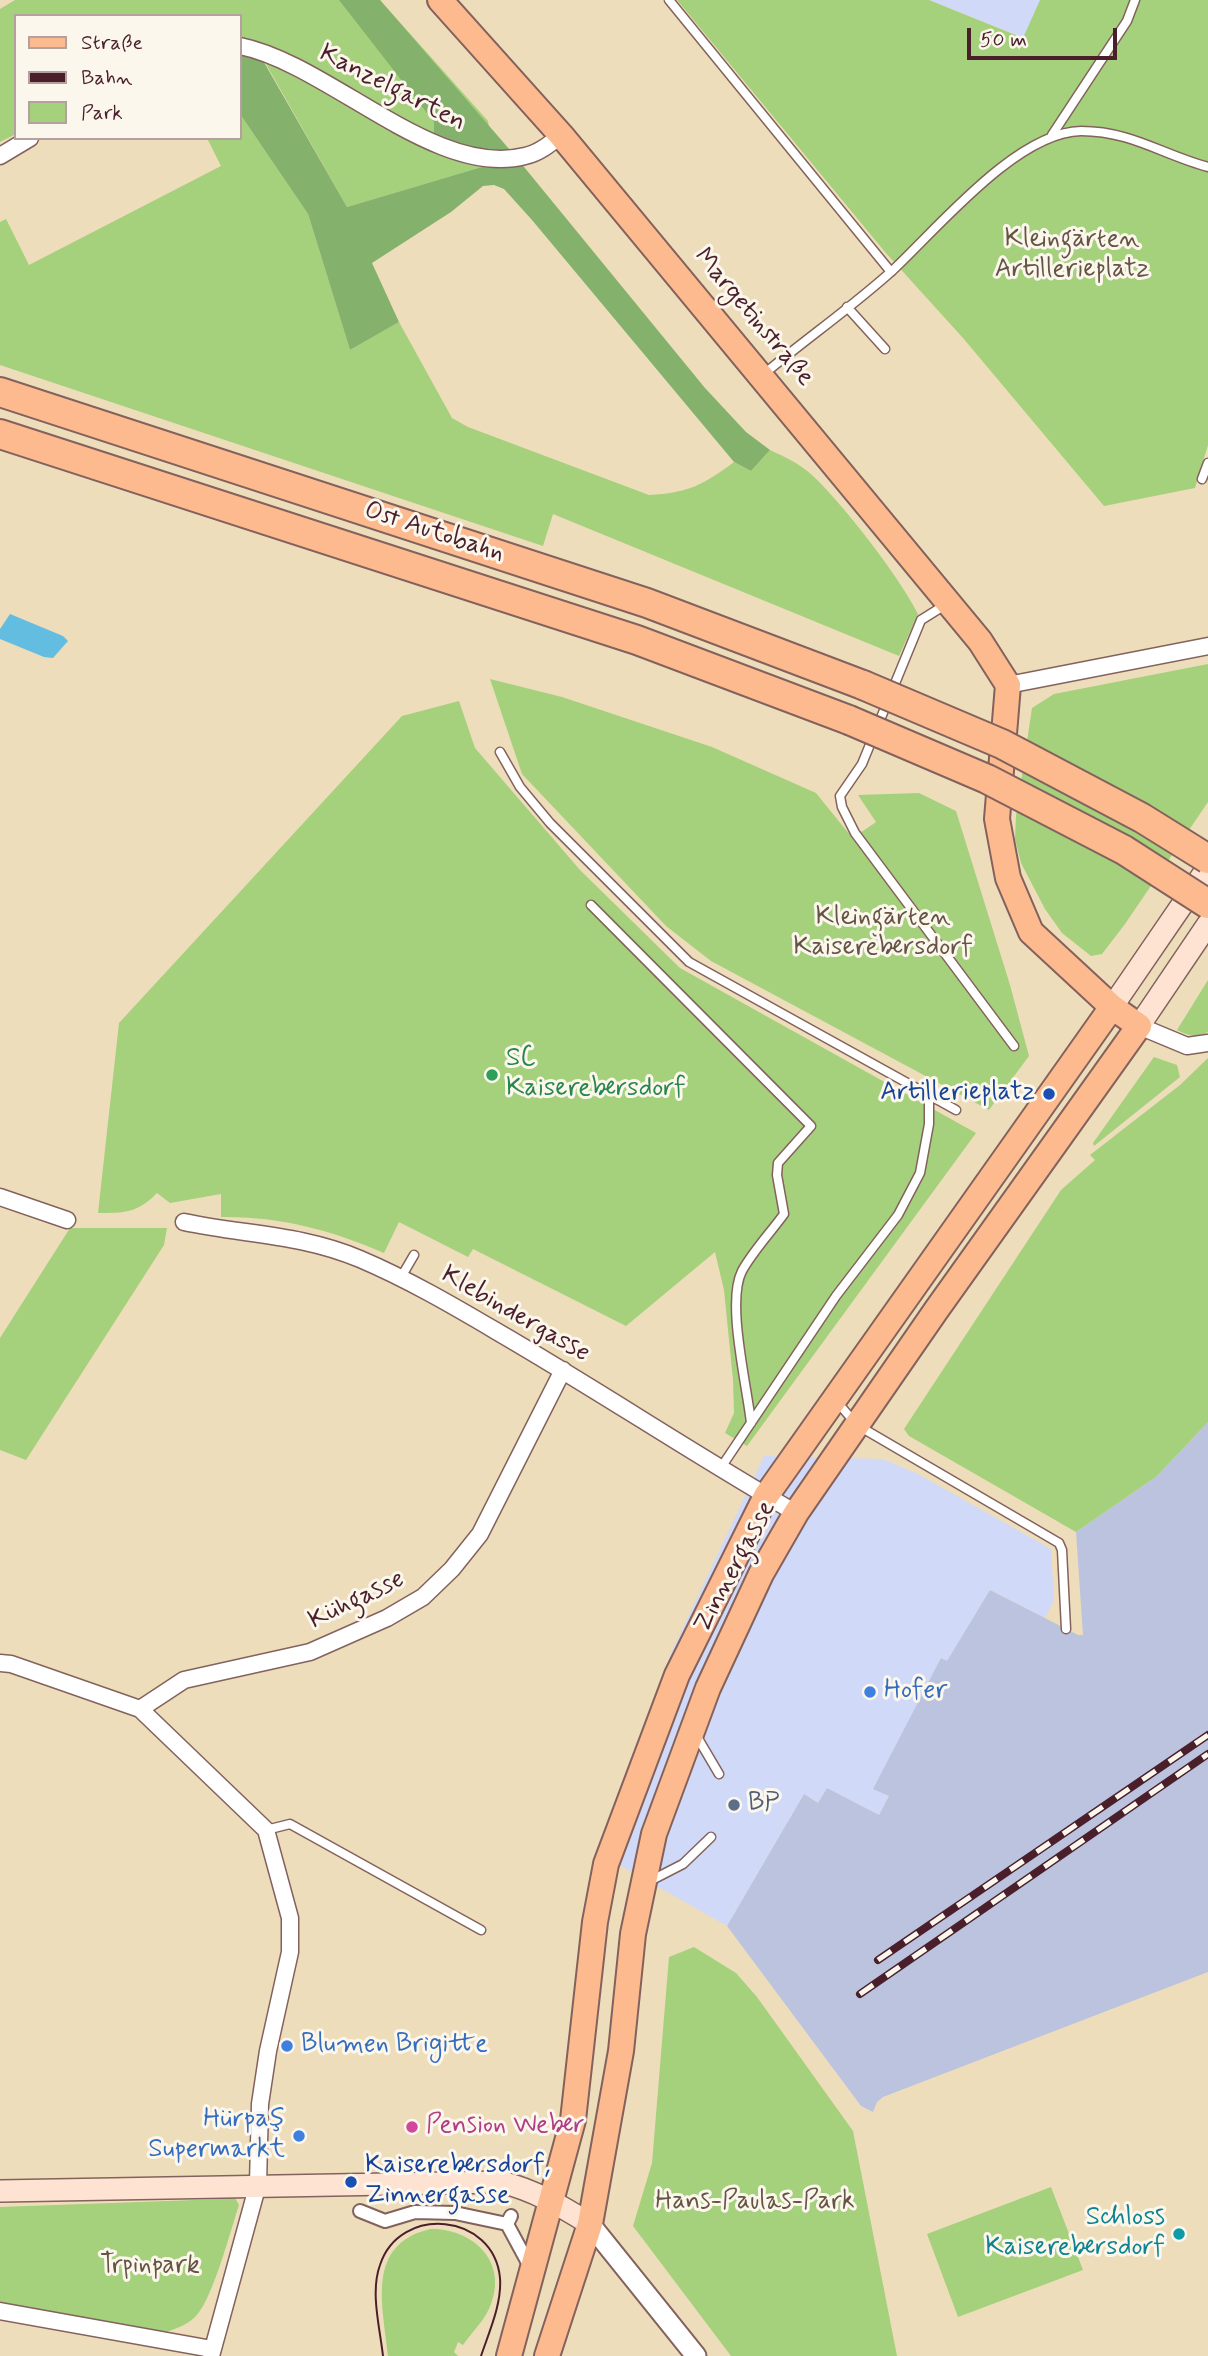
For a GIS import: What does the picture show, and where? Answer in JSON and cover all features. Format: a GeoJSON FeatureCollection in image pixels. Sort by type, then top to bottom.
{"type":"FeatureCollection","features":[{"type":"Feature","properties":{"kind":"highway","name":"Ost Autobahn"},"geometry":{"type":"LineString","coordinates":[[0,392],[647,603],[863,685],[1002,744],[1142,818],[1208,859]]}},
{"type":"Feature","properties":{"kind":"highway","name":"Ost Autobahn"},"geometry":{"type":"LineString","coordinates":[[0,434],[637,640],[849,720],[987,779],[1124,850],[1208,904]]}},
{"type":"Feature","properties":{"kind":"main road","name":"Margetinstraße"},"geometry":{"type":"LineString","coordinates":[[440,0],[561,135],[762,376],[980,641],[1008,685]]}},
{"type":"Feature","properties":{"kind":"main road"},"geometry":{"type":"LineString","coordinates":[[1008,685],[997,819],[1008,878],[1031,932],[1112,1007],[1139,1026],[1208,924]]}},
{"type":"Feature","properties":{"kind":"main road"},"geometry":{"type":"LineString","coordinates":[[1112,1007],[1208,867]]}},
{"type":"Feature","properties":{"kind":"main road","name":"Zinnergasse"},"geometry":{"type":"LineString","coordinates":[[509,2356],[573,2120],[595,1922],[606,1864],[677,1675],[766,1496],[1112,1007]]}},
{"type":"Feature","properties":{"kind":"main road","name":"Zinnergasse"},"geometry":{"type":"LineString","coordinates":[[547,2356],[590,2224],[612,2110],[633,1934],[654,1834],[708,1688],[761,1574],[796,1513],[1139,1026]]}},
{"type":"Feature","properties":{"kind":"main road"},"geometry":{"type":"LineString","coordinates":[[0,2191],[258,2184],[501,2182],[523,2187],[590,2224]]}},
{"type":"Feature","properties":{"kind":"street","name":"Kanzelgarten"},"geometry":{"type":"LineString","coordinates":[[242,47],[302,69],[421,136],[473,156],[506,159],[524,156],[540,151],[561,135]]}},
{"type":"Feature","properties":{"kind":"street"},"geometry":{"type":"LineString","coordinates":[[0,156],[27,140]]}},
{"type":"Feature","properties":{"kind":"street"},"geometry":{"type":"LineString","coordinates":[[1008,685],[1208,646]]}},
{"type":"Feature","properties":{"kind":"street"},"geometry":{"type":"LineString","coordinates":[[1139,1026],[1187,1046],[1208,1043]]}},
{"type":"Feature","properties":{"kind":"street"},"geometry":{"type":"LineString","coordinates":[[0,1197],[67,1220]]}},
{"type":"Feature","properties":{"kind":"street","name":"Klebindergasse"},"geometry":{"type":"LineString","coordinates":[[184,1222],[221,1229],[286,1235],[359,1258],[563,1370],[720,1469],[796,1513]]}},
{"type":"Feature","properties":{"kind":"street","name":"Kühgasse"},"geometry":{"type":"LineString","coordinates":[[140,1709],[184,1680],[310,1651],[387,1618],[423,1597],[452,1569],[480,1534],[563,1370]]}},
{"type":"Feature","properties":{"kind":"street"},"geometry":{"type":"LineString","coordinates":[[0,1663],[11,1664],[140,1709],[266,1830],[290,1918],[290,1951],[262,2091],[258,2184],[212,2353],[0,2311]]}},
{"type":"Feature","properties":{"kind":"street"},"geometry":{"type":"LineString","coordinates":[[360,2210],[386,2221],[415,2212],[455,2213],[509,2220],[527,2261]]}},
{"type":"Feature","properties":{"kind":"street"},"geometry":{"type":"LineString","coordinates":[[590,2224],[696,2356]]}},
{"type":"Feature","properties":{"kind":"lane"},"geometry":{"type":"LineString","coordinates":[[669,0],[891,272]]}},
{"type":"Feature","properties":{"kind":"lane"},"geometry":{"type":"LineString","coordinates":[[762,376],[891,272],[1010,162],[1052,135],[1127,21],[1135,0]]}},
{"type":"Feature","properties":{"kind":"lane"},"geometry":{"type":"LineString","coordinates":[[1052,135],[1080,131],[1113,133],[1148,142],[1208,167]]}},
{"type":"Feature","properties":{"kind":"lane"},"geometry":{"type":"LineString","coordinates":[[847,307],[885,349]]}},
{"type":"Feature","properties":{"kind":"lane"},"geometry":{"type":"LineString","coordinates":[[1202,479],[1208,463]]}},
{"type":"Feature","properties":{"kind":"lane"},"geometry":{"type":"LineString","coordinates":[[948,604],[921,620],[862,764],[840,796],[842,807],[855,833],[1014,1046]]}},
{"type":"Feature","properties":{"kind":"lane"},"geometry":{"type":"LineString","coordinates":[[500,752],[520,787],[550,823],[689,962],[956,1110]]}},
{"type":"Feature","properties":{"kind":"lane"},"geometry":{"type":"LineString","coordinates":[[591,905],[811,1126],[778,1163],[777,1175],[784,1214],[742,1271],[737,1287],[735,1308],[751,1423]]}},
{"type":"Feature","properties":{"kind":"lane"},"geometry":{"type":"LineString","coordinates":[[720,1469],[836,1296],[898,1215],[920,1173],[929,1124],[929,1095]]}},
{"type":"Feature","properties":{"kind":"lane"},"geometry":{"type":"LineString","coordinates":[[400,1279],[414,1255]]}},
{"type":"Feature","properties":{"kind":"lane"},"geometry":{"type":"LineString","coordinates":[[834,1399],[857,1425],[1059,1543],[1062,1550],[1066,1629]]}},
{"type":"Feature","properties":{"kind":"lane"},"geometry":{"type":"LineString","coordinates":[[693,1730],[719,1774]]}},
{"type":"Feature","properties":{"kind":"lane"},"geometry":{"type":"LineString","coordinates":[[266,1830],[290,1824],[481,1930]]}},
{"type":"Feature","properties":{"kind":"lane"},"geometry":{"type":"LineString","coordinates":[[644,1884],[683,1864],[711,1837]]}},
{"type":"Feature","properties":{"kind":"shaded area"},"geometry":{"type":"Polygon","coordinates":[[[929,0],[1040,0],[1024,38],[929,0]]]}},
{"type":"Feature","properties":{"kind":"shaded area"},"geometry":{"type":"Polygon","coordinates":[[[1208,1422],[1208,1972],[883,2097],[877,2102],[873,2112],[861,2106],[727,1926],[804,1794],[818,1803],[827,1788],[879,1815],[889,1796],[873,1789],[941,1658],[947,1661],[990,1590],[1078,1635],[1083,1635],[1076,1532],[1157,1476],[1208,1422]]]}},
{"type":"Feature","properties":{"kind":"shaded area"},"geometry":{"type":"Polygon","coordinates":[[[764,1456],[883,1459],[918,1474],[1051,1549],[1054,1600],[1045,1618],[990,1590],[947,1662],[942,1658],[874,1789],[889,1796],[879,1815],[827,1788],[818,1803],[804,1794],[727,1926],[600,1854],[671,1653],[764,1456]]]}},
{"type":"Feature","properties":{"kind":"green space"},"geometry":{"type":"Polygon","coordinates":[[[15,0],[380,0],[488,121],[495,163],[347,207],[262,57],[242,52],[242,14],[14,14],[14,135],[0,142],[0,9],[15,0]]]}},
{"type":"Feature","properties":{"kind":"green space"},"geometry":{"type":"Polygon","coordinates":[[[339,0],[380,0],[510,150],[477,151],[434,135],[434,122],[339,0]]]}},
{"type":"Feature","properties":{"kind":"green space","name":"Kleingärten Artillerieplatz"},"geometry":{"type":"Polygon","coordinates":[[[677,0],[929,0],[1023,38],[1040,0],[1208,0],[1208,445],[1195,488],[1104,506],[963,338],[885,252],[677,0]]]}},
{"type":"Feature","properties":{"kind":"green space"},"geometry":{"type":"Polygon","coordinates":[[[242,52],[261,57],[347,207],[495,163],[520,162],[705,388],[746,432],[770,450],[751,471],[734,462],[504,189],[494,185],[483,186],[451,212],[372,263],[399,322],[350,350],[308,214],[242,117],[242,52]]]}},
{"type":"Feature","properties":{"kind":"green space"},"geometry":{"type":"Polygon","coordinates":[[[242,117],[308,214],[350,350],[399,322],[452,418],[468,427],[649,495],[685,490],[713,477],[734,462],[751,471],[770,450],[802,467],[825,488],[854,522],[884,561],[918,614],[899,656],[553,514],[543,546],[0,365],[0,222],[6,219],[29,265],[221,166],[208,140],[242,140],[242,117]]]}},
{"type":"Feature","properties":{"kind":"green space"},"geometry":{"type":"Polygon","coordinates":[[[1208,664],[1208,802],[1125,924],[1102,954],[1091,956],[1062,933],[1045,909],[1021,863],[1015,839],[1032,708],[1054,694],[1208,664]]]}},
{"type":"Feature","properties":{"kind":"green space","name":"Kleingärten Kaiserebersdorf"},"geometry":{"type":"Polygon","coordinates":[[[490,679],[562,697],[712,747],[816,793],[850,835],[863,831],[876,822],[858,795],[919,793],[956,811],[1029,1056],[989,1110],[711,961],[666,926],[522,774],[490,679]]]}},
{"type":"Feature","properties":{"kind":"green space","name":"SC Kaiserebersdorf"},"geometry":{"type":"Polygon","coordinates":[[[459,701],[475,748],[580,870],[680,968],[976,1133],[747,1446],[725,1433],[734,1413],[733,1380],[724,1290],[715,1252],[626,1326],[473,1249],[468,1257],[399,1222],[384,1253],[304,1226],[263,1219],[221,1217],[221,1194],[170,1203],[157,1193],[137,1208],[116,1213],[98,1213],[119,1023],[402,716],[459,701]]]}},
{"type":"Feature","properties":{"kind":"green space"},"geometry":{"type":"Polygon","coordinates":[[[1208,980],[1208,1032],[1192,1036],[1177,1030],[1208,980]]]}},
{"type":"Feature","properties":{"kind":"green space"},"geometry":{"type":"Polygon","coordinates":[[[1154,1057],[1177,1065],[1180,1077],[1094,1146],[1093,1143],[1154,1057]]]}},
{"type":"Feature","properties":{"kind":"green space"},"geometry":{"type":"Polygon","coordinates":[[[1208,1058],[1208,1422],[1157,1476],[1076,1532],[909,1436],[904,1429],[1061,1190],[1095,1160],[1090,1155],[1180,1085],[1208,1058]]]}},
{"type":"Feature","properties":{"kind":"green space"},"geometry":{"type":"Polygon","coordinates":[[[70,1228],[167,1228],[164,1245],[26,1460],[0,1450],[0,1338],[70,1228]]]}},
{"type":"Feature","properties":{"kind":"green space","name":"Hans-Paulas-Park"},"geometry":{"type":"Polygon","coordinates":[[[694,1947],[736,1973],[757,1997],[853,2131],[897,2356],[731,2356],[633,2226],[652,2163],[669,1957],[694,1947]]]}},
{"type":"Feature","properties":{"kind":"green space"},"geometry":{"type":"Polygon","coordinates":[[[1051,2187],[1083,2270],[958,2317],[927,2234],[1051,2187]]]}},
{"type":"Feature","properties":{"kind":"green space","name":"Trpinpark"},"geometry":{"type":"Polygon","coordinates":[[[226,2194],[234,2196],[239,2205],[226,2247],[208,2297],[195,2317],[184,2325],[161,2334],[0,2305],[0,2207],[223,2199],[226,2194]]]}},
{"type":"Feature","properties":{"kind":"green space"},"geometry":{"type":"Polygon","coordinates":[[[430,2229],[459,2234],[482,2250],[490,2261],[494,2274],[495,2288],[491,2304],[463,2345],[458,2342],[454,2352],[458,2356],[388,2356],[382,2298],[387,2263],[395,2248],[409,2237],[430,2229]]]}},
{"type":"Feature","properties":{"kind":"water"},"geometry":{"type":"Polygon","coordinates":[[[10,614],[63,636],[68,641],[53,658],[0,639],[0,629],[10,614]]]}},
{"type":"Feature","properties":{"kind":"tram line"},"geometry":{"type":"LineString","coordinates":[[383,2356],[376,2298],[380,2265],[391,2245],[406,2232],[425,2225],[445,2224],[465,2229],[482,2240],[494,2256],[500,2288],[497,2308],[481,2356]]}},
{"type":"Feature","properties":{"kind":"railway"},"geometry":{"type":"LineString","coordinates":[[878,1960],[1208,1735]]}},
{"type":"Feature","properties":{"kind":"railway"},"geometry":{"type":"LineString","coordinates":[[860,1994],[1208,1754]]}},
{"type":"Feature","properties":{"kind":"place","name":"SC Kaiserebersdorf"},"geometry":{"type":"Point","coordinates":[492,1075]}},
{"type":"Feature","properties":{"kind":"place","name":"Artillerieplatz"},"geometry":{"type":"Point","coordinates":[1049,1094]}},
{"type":"Feature","properties":{"kind":"place","name":"Hofer"},"geometry":{"type":"Point","coordinates":[870,1692]}},
{"type":"Feature","properties":{"kind":"place","name":"BP"},"geometry":{"type":"Point","coordinates":[734,1805]}},
{"type":"Feature","properties":{"kind":"place","name":"Blumen Brigitte"},"geometry":{"type":"Point","coordinates":[287,2046]}},
{"type":"Feature","properties":{"kind":"place","name":"Pension Weber"},"geometry":{"type":"Point","coordinates":[412,2127]}},
{"type":"Feature","properties":{"kind":"place","name":"Hürpaş Supermarkt"},"geometry":{"type":"Point","coordinates":[299,2136]}},
{"type":"Feature","properties":{"kind":"place","name":"Kaiserebersdorf, Zinnergasse"},"geometry":{"type":"Point","coordinates":[351,2182]}},
{"type":"Feature","properties":{"kind":"place","name":"Schloss Kaiserebersdorf"},"geometry":{"type":"Point","coordinates":[1179,2234]}}]}
